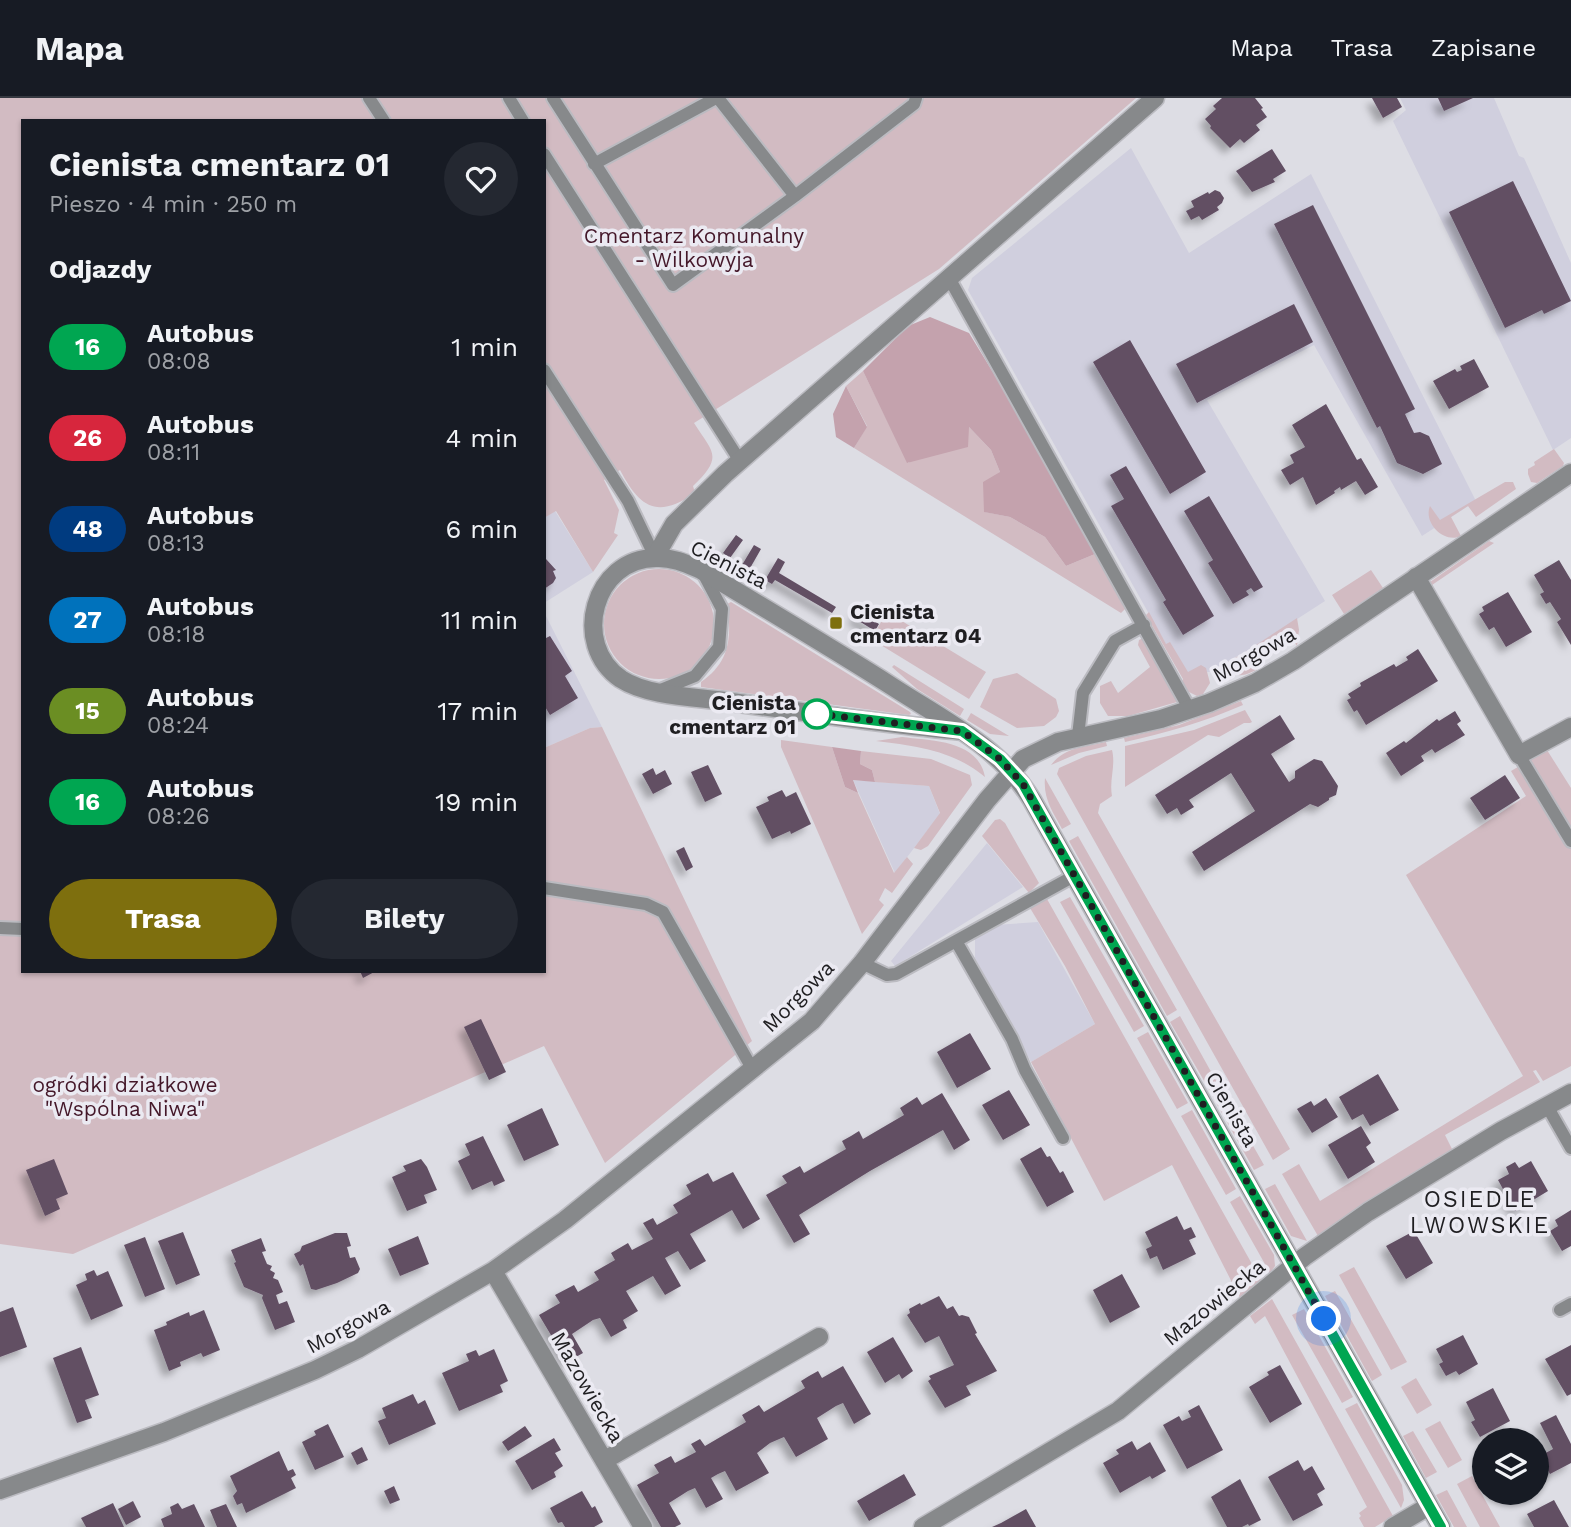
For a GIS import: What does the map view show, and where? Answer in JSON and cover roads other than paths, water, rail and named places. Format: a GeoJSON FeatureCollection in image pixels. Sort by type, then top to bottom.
{"type":"FeatureCollection","features":[{"type":"Feature","properties":{"kind":"street"},"geometry":{"type":"LineString","coordinates":[[655,557],[674,524],[740,461],[1155,98]]}},
{"type":"Feature","properties":{"kind":"street","name":"Morgowa"},"geometry":{"type":"LineString","coordinates":[[0,1490],[164,1432],[314,1370],[358,1349],[493,1271],[565,1220],[812,1021],[862,963],[1011,770],[1032,753],[1078,736],[1191,710],[1255,683],[1293,661],[1571,473]]}},
{"type":"Feature","properties":{"kind":"street","name":"Cienista"},"geometry":{"type":"LineString","coordinates":[[962,731],[812,713],[658,691],[632,684],[610,668],[597,646],[592,624],[597,600],[619,571],[630,564],[655,557],[681,562],[701,570],[827,645],[962,731],[988,749],[1011,770],[1032,800],[1441,1527]]}},
{"type":"Feature","properties":{"kind":"street"},"geometry":{"type":"LineString","coordinates":[[1416,578],[1519,755],[1571,727]]}},
{"type":"Feature","properties":{"kind":"street","name":"Mazowiecka"},"geometry":{"type":"LineString","coordinates":[[923,1527],[1118,1411],[1294,1266],[1368,1212],[1501,1131],[1571,1093]]}},
{"type":"Feature","properties":{"kind":"street","name":"Mazowiecka"},"geometry":{"type":"LineString","coordinates":[[493,1271],[643,1527]]}},
{"type":"Feature","properties":{"kind":"street"},"geometry":{"type":"LineString","coordinates":[[605,1460],[819,1337]]}},
{"type":"Feature","properties":{"kind":"street"},"geometry":{"type":"LineString","coordinates":[[1393,1527],[1429,1506]]}},
{"type":"Feature","properties":{"kind":"lane"},"geometry":{"type":"LineString","coordinates":[[369,98],[383,119]]}},
{"type":"Feature","properties":{"kind":"lane"},"geometry":{"type":"LineString","coordinates":[[509,98],[522,119]]}},
{"type":"Feature","properties":{"kind":"lane"},"geometry":{"type":"LineString","coordinates":[[553,98],[673,285],[795,196],[913,100]]}},
{"type":"Feature","properties":{"kind":"lane"},"geometry":{"type":"LineString","coordinates":[[594,164],[717,98],[795,196]]}},
{"type":"Feature","properties":{"kind":"lane"},"geometry":{"type":"LineString","coordinates":[[546,156],[740,461]]}},
{"type":"Feature","properties":{"kind":"lane"},"geometry":{"type":"LineString","coordinates":[[949,278],[1191,710]]}},
{"type":"Feature","properties":{"kind":"lane"},"geometry":{"type":"LineString","coordinates":[[546,373],[628,501],[655,557]]}},
{"type":"Feature","properties":{"kind":"lane"},"geometry":{"type":"LineString","coordinates":[[658,691],[695,676],[719,647],[722,609],[701,570]]}},
{"type":"Feature","properties":{"kind":"lane"},"geometry":{"type":"LineString","coordinates":[[1078,736],[1083,693],[1115,640],[1144,625]]}},
{"type":"Feature","properties":{"kind":"lane"},"geometry":{"type":"LineString","coordinates":[[1519,755],[1571,841]]}},
{"type":"Feature","properties":{"kind":"lane"},"geometry":{"type":"LineString","coordinates":[[862,963],[887,975],[896,974],[1074,876]]}},
{"type":"Feature","properties":{"kind":"lane"},"geometry":{"type":"LineString","coordinates":[[546,888],[646,904],[663,912],[753,1070]]}},
{"type":"Feature","properties":{"kind":"lane"},"geometry":{"type":"LineString","coordinates":[[0,928],[21,929]]}},
{"type":"Feature","properties":{"kind":"lane"},"geometry":{"type":"LineString","coordinates":[[956,941],[1012,1039],[1025,1070],[1063,1138]]}},
{"type":"Feature","properties":{"kind":"lane"},"geometry":{"type":"LineString","coordinates":[[1547,1106],[1571,1148]]}},
{"type":"Feature","properties":{"kind":"place","name":"Cienista cmentarz 04"},"geometry":{"type":"Point","coordinates":[836,623]}},
{"type":"Feature","properties":{"kind":"place","name":"Cienista cmentarz 01"},"geometry":{"type":"Point","coordinates":[817,714]}},
{"type":"Feature","properties":{"kind":"district","name":"OSIEDLE LWOWSKIE"},"geometry":{"type":"Point","coordinates":[1480,1212]}},
{"type":"Feature","properties":{"kind":"park label","name":"Cmentarz Komunalny - Wilkowyja"},"geometry":{"type":"Point","coordinates":[694,247]}},
{"type":"Feature","properties":{"kind":"park label","name":"ogródki działkowe \"Wspólna Niwa\""},"geometry":{"type":"Point","coordinates":[125,1096]}}]}
